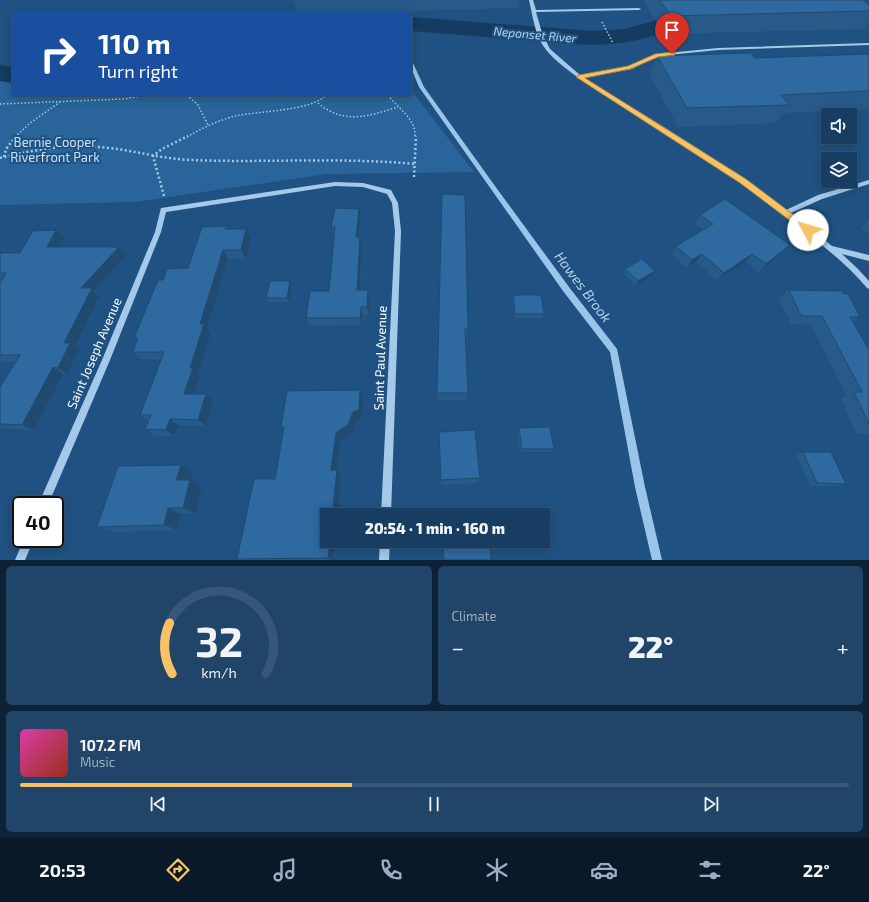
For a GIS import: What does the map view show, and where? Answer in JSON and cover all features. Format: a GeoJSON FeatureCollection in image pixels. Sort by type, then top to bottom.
{"type":"FeatureCollection","features":[{"type":"Feature","properties":{"kind":"street"},"geometry":{"type":"LineString","coordinates":[[531,0],[544,43],[548,50],[579,77],[743,181],[786,212],[830,248],[869,286]]}},
{"type":"Feature","properties":{"kind":"street"},"geometry":{"type":"LineString","coordinates":[[534,11],[639,9]]}},
{"type":"Feature","properties":{"kind":"street"},"geometry":{"type":"LineString","coordinates":[[579,77],[630,68],[657,56],[718,49],[869,44]]}},
{"type":"Feature","properties":{"kind":"street"},"geometry":{"type":"LineString","coordinates":[[688,53],[708,56]]}},
{"type":"Feature","properties":{"kind":"street"},"geometry":{"type":"LineString","coordinates":[[786,212],[820,197],[869,182]]}},
{"type":"Feature","properties":{"kind":"street","name":"Saint Paul Avenue"},"geometry":{"type":"LineString","coordinates":[[163,210],[335,184],[363,185],[389,192],[395,203],[398,231],[386,508]]}},
{"type":"Feature","properties":{"kind":"street","name":"Saint Joseph Avenue"},"geometry":{"type":"LineString","coordinates":[[47,496],[158,232],[163,210]]}},
{"type":"Feature","properties":{"kind":"street"},"geometry":{"type":"LineString","coordinates":[[830,248],[869,258]]}},
{"type":"Feature","properties":{"kind":"street"},"geometry":{"type":"LineString","coordinates":[[20,560],[25,548]]}},
{"type":"Feature","properties":{"kind":"street"},"geometry":{"type":"LineString","coordinates":[[384,560],[385,548]]}},
{"type":"Feature","properties":{"kind":"path"},"geometry":{"type":"LineString","coordinates":[[601,19],[613,43]]}},
{"type":"Feature","properties":{"kind":"path"},"geometry":{"type":"LineString","coordinates":[[0,104],[60,102],[139,96]]}},
{"type":"Feature","properties":{"kind":"path"},"geometry":{"type":"LineString","coordinates":[[188,96],[198,105],[208,125]]}},
{"type":"Feature","properties":{"kind":"path"},"geometry":{"type":"LineString","coordinates":[[153,156],[160,149],[178,142],[208,125],[225,118],[252,112],[318,103],[325,96]]}},
{"type":"Feature","properties":{"kind":"path"},"geometry":{"type":"LineString","coordinates":[[389,96],[410,118],[416,129],[414,178]]}},
{"type":"Feature","properties":{"kind":"path"},"geometry":{"type":"LineString","coordinates":[[5,156],[5,150],[12,140],[60,102]]}},
{"type":"Feature","properties":{"kind":"path"},"geometry":{"type":"LineString","coordinates":[[318,103],[326,110],[339,116],[352,118],[371,115],[398,107]]}},
{"type":"Feature","properties":{"kind":"path"},"geometry":{"type":"LineString","coordinates":[[0,158],[37,150],[78,146],[119,148],[169,158],[235,161],[348,159],[415,164]]}},
{"type":"Feature","properties":{"kind":"path"},"geometry":{"type":"LineString","coordinates":[[153,156],[164,191],[163,210]]}},
{"type":"Feature","properties":{"kind":"green space","name":"Bernie Cooper Riverfront Park"},"geometry":{"type":"Polygon","coordinates":[[[0,81],[12,83],[12,96],[412,96],[412,91],[474,172],[327,174],[135,202],[0,205],[0,81]]]}},
{"type":"Feature","properties":{"kind":"building"},"geometry":{"type":"Polygon","coordinates":[[[660,0],[863,0],[869,5],[869,11],[671,16],[660,0]]]}},
{"type":"Feature","properties":{"kind":"building"},"geometry":{"type":"Polygon","coordinates":[[[751,53],[755,58],[869,54],[869,91],[781,95],[789,105],[687,108],[657,56],[751,53]]]}},
{"type":"Feature","properties":{"kind":"building"},"geometry":{"type":"Polygon","coordinates":[[[442,194],[465,195],[468,329],[465,329],[468,393],[437,393],[442,194]]]}},
{"type":"Feature","properties":{"kind":"building"},"geometry":{"type":"Polygon","coordinates":[[[725,199],[790,245],[766,264],[752,254],[724,273],[702,254],[692,260],[676,246],[713,224],[700,215],[725,199]]]}},
{"type":"Feature","properties":{"kind":"building"},"geometry":{"type":"Polygon","coordinates":[[[335,208],[359,209],[356,237],[360,237],[357,290],[368,290],[367,307],[361,307],[360,318],[306,318],[310,291],[329,291],[335,227],[331,227],[335,208]]]}},
{"type":"Feature","properties":{"kind":"building"},"geometry":{"type":"Polygon","coordinates":[[[226,226],[225,229],[246,229],[241,250],[223,250],[200,324],[204,324],[190,368],[193,368],[184,394],[206,394],[198,420],[170,419],[166,430],[145,429],[151,415],[140,415],[164,352],[133,352],[138,338],[134,338],[158,280],[163,280],[167,269],[188,268],[202,227],[226,226]]]}},
{"type":"Feature","properties":{"kind":"building"},"geometry":{"type":"Polygon","coordinates":[[[56,230],[47,247],[119,247],[81,288],[92,288],[64,343],[70,343],[58,368],[53,367],[22,425],[0,424],[0,387],[20,355],[0,355],[0,283],[6,273],[0,273],[0,253],[20,253],[33,231],[56,230]]]}},
{"type":"Feature","properties":{"kind":"building"},"geometry":{"type":"Polygon","coordinates":[[[642,259],[655,271],[638,281],[625,269],[642,259]]]}},
{"type":"Feature","properties":{"kind":"building"},"geometry":{"type":"Polygon","coordinates":[[[270,281],[290,281],[287,298],[266,298],[270,281]]]}},
{"type":"Feature","properties":{"kind":"building"},"geometry":{"type":"Polygon","coordinates":[[[789,290],[842,291],[844,294],[848,294],[860,317],[850,317],[869,350],[869,424],[854,392],[862,392],[822,316],[801,316],[789,290]]]}},
{"type":"Feature","properties":{"kind":"building"},"geometry":{"type":"Polygon","coordinates":[[[513,295],[541,295],[544,314],[515,314],[513,295]]]}},
{"type":"Feature","properties":{"kind":"building"},"geometry":{"type":"Polygon","coordinates":[[[360,390],[359,410],[353,412],[348,425],[336,433],[331,470],[337,470],[333,508],[320,508],[320,548],[329,548],[328,558],[237,559],[254,479],[275,479],[284,427],[281,427],[287,391],[360,390]]]}},
{"type":"Feature","properties":{"kind":"building"},"geometry":{"type":"Polygon","coordinates":[[[550,427],[554,449],[522,449],[519,428],[550,427]]]}},
{"type":"Feature","properties":{"kind":"building"},"geometry":{"type":"Polygon","coordinates":[[[475,430],[480,478],[441,480],[439,432],[475,430]]]}},
{"type":"Feature","properties":{"kind":"building"},"geometry":{"type":"Polygon","coordinates":[[[803,452],[831,452],[846,484],[817,483],[803,452]]]}},
{"type":"Feature","properties":{"kind":"building"},"geometry":{"type":"Polygon","coordinates":[[[181,465],[176,480],[190,480],[183,508],[168,508],[164,525],[97,527],[118,466],[181,465]]]}},
{"type":"Feature","properties":{"kind":"building"},"geometry":{"type":"Polygon","coordinates":[[[443,548],[490,548],[491,560],[444,560],[443,548]]]}},
{"type":"Feature","properties":{"kind":"waterway","name":"Neponset River"},"geometry":{"type":"LineString","coordinates":[[412,24],[575,38],[608,38],[625,36],[641,33],[657,27]]}},
{"type":"Feature","properties":{"kind":"waterway","name":"Hawes Brook"},"geometry":{"type":"LineString","coordinates":[[412,65],[422,87],[493,188],[566,289],[614,351],[640,487],[657,560]]}},
{"type":"Feature","properties":{"kind":"waterway","name":"Neponset River"},"geometry":{"type":"LineString","coordinates":[[0,73],[12,75]]}},
{"type":"Feature","properties":{"kind":"route"},"geometry":{"type":"LineString","coordinates":[[672,54],[657,56],[630,68],[579,77],[743,181],[808,230]]}}]}
